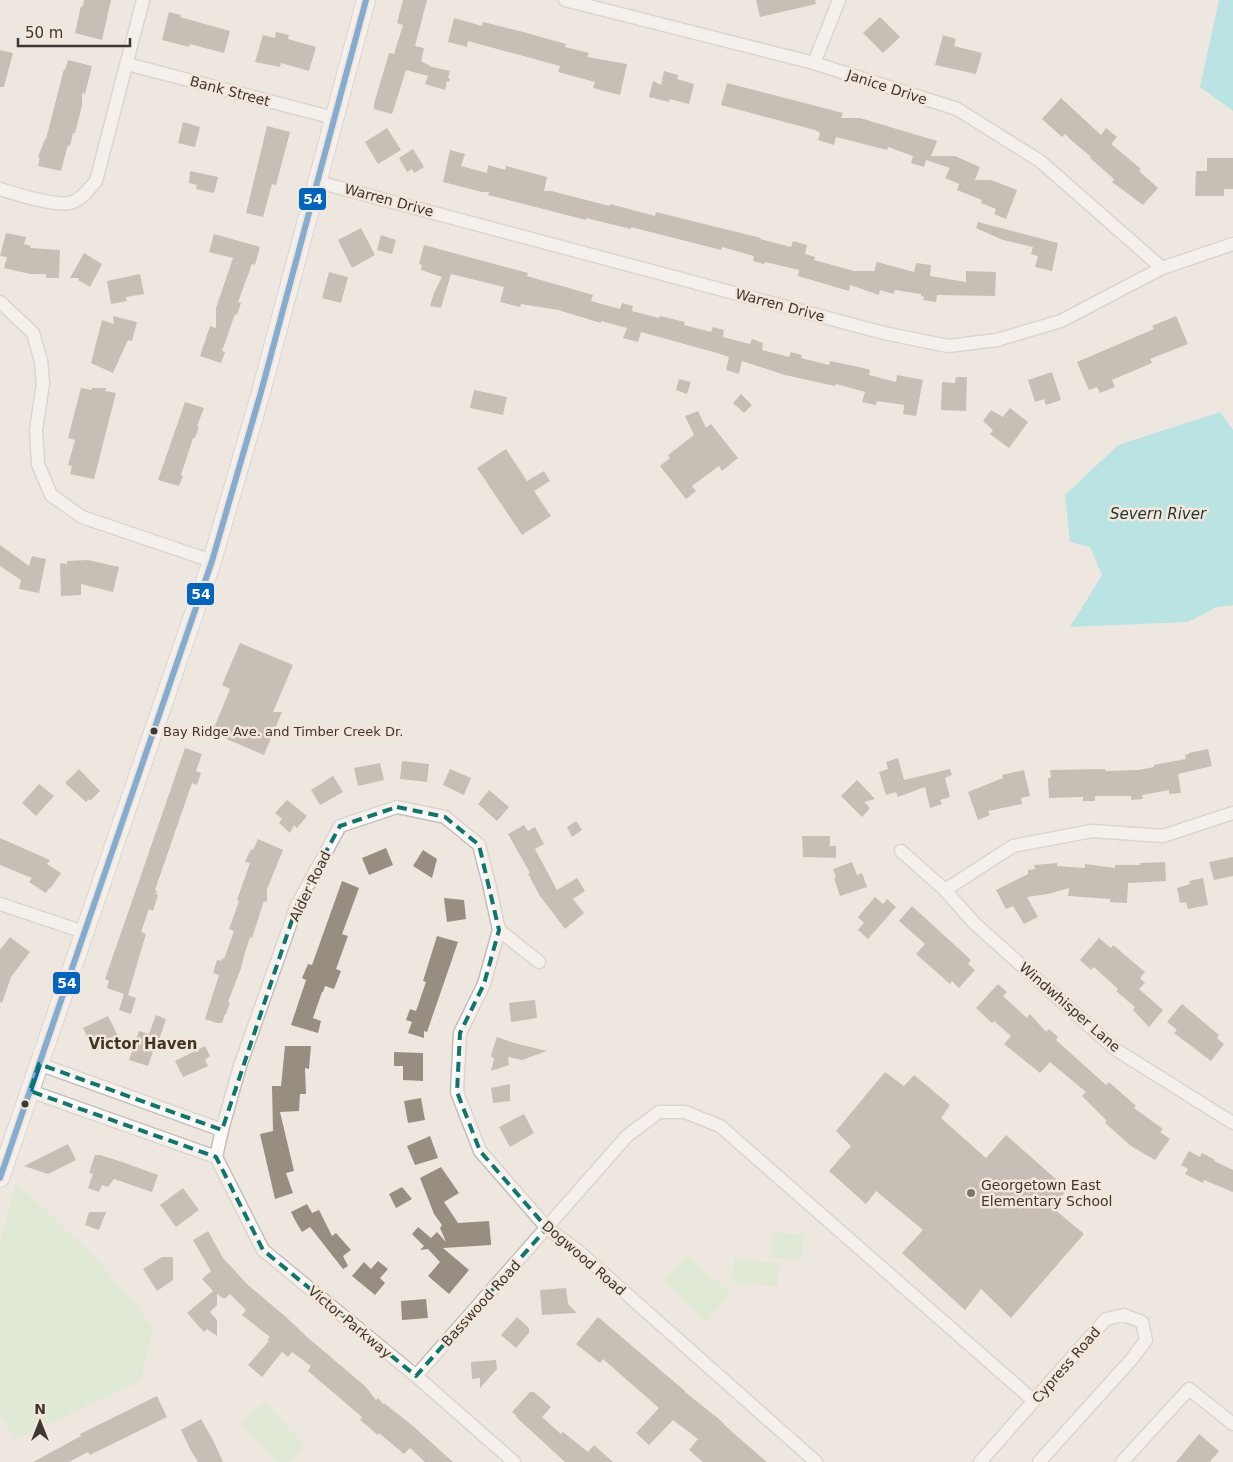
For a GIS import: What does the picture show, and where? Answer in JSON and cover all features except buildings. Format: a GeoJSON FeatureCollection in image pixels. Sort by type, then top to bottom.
{"type":"FeatureCollection","features":[{"type":"Feature","properties":{"kind":"main road"},"geometry":{"type":"LineString","coordinates":[[0,1178],[212,561],[262,392],[366,0]]}},
{"type":"Feature","properties":{"kind":"street"},"geometry":{"type":"LineString","coordinates":[[0,189],[51,202],[72,203],[84,195],[96,181],[144,0]]}},
{"type":"Feature","properties":{"kind":"street","name":"Janice Drive"},"geometry":{"type":"LineString","coordinates":[[566,0],[814,63],[957,109],[1040,161],[1162,268]]}},
{"type":"Feature","properties":{"kind":"street"},"geometry":{"type":"LineString","coordinates":[[814,63],[839,0]]}},
{"type":"Feature","properties":{"kind":"street","name":"Bank Street"},"geometry":{"type":"LineString","coordinates":[[127,64],[334,118]]}},
{"type":"Feature","properties":{"kind":"street","name":"Warren Drive"},"geometry":{"type":"LineString","coordinates":[[318,182],[874,330],[948,346],[997,340],[1061,321],[1162,268],[1233,244]]}},
{"type":"Feature","properties":{"kind":"street"},"geometry":{"type":"LineString","coordinates":[[0,302],[33,333],[41,361],[43,383],[36,430],[38,464],[51,496],[82,517],[212,561]]}},
{"type":"Feature","properties":{"kind":"street","name":"Alder Road"},"geometry":{"type":"LineString","coordinates":[[222,1130],[240,1066],[297,905],[340,826],[398,807],[445,817],[478,845],[489,884]]}},
{"type":"Feature","properties":{"kind":"street"},"geometry":{"type":"LineString","coordinates":[[946,890],[1013,846],[1092,832],[1163,836],[1233,813]]}},
{"type":"Feature","properties":{"kind":"street","name":"Windwhisper Lane"},"geometry":{"type":"LineString","coordinates":[[901,851],[946,890],[974,923],[1115,1049],[1233,1123]]}},
{"type":"Feature","properties":{"kind":"street","name":"Dogwood Road"},"geometry":{"type":"LineString","coordinates":[[489,884],[498,930],[484,984],[460,1032],[457,1092],[480,1150],[547,1228],[577,1250],[816,1462]]}},
{"type":"Feature","properties":{"kind":"street"},"geometry":{"type":"LineString","coordinates":[[0,904],[84,932]]}},
{"type":"Feature","properties":{"kind":"street"},"geometry":{"type":"LineString","coordinates":[[498,930],[539,962]]}},
{"type":"Feature","properties":{"kind":"street"},"geometry":{"type":"LineString","coordinates":[[30,1091],[216,1157],[222,1130],[39,1064]]}},
{"type":"Feature","properties":{"kind":"street","name":"Basswood Road"},"geometry":{"type":"LineString","coordinates":[[416,1376],[627,1136],[660,1112],[684,1112],[720,1126],[1034,1401]]}},
{"type":"Feature","properties":{"kind":"street","name":"Victor Parkway"},"geometry":{"type":"LineString","coordinates":[[216,1157],[263,1250],[416,1376],[514,1462]]}},
{"type":"Feature","properties":{"kind":"street","name":"Cypress Road"},"geometry":{"type":"LineString","coordinates":[[980,1462],[1106,1319],[1124,1315],[1142,1322],[1146,1340],[1132,1360],[1039,1462]]}},
{"type":"Feature","properties":{"kind":"street"},"geometry":{"type":"LineString","coordinates":[[1122,1462],[1189,1389],[1233,1424]]}},
{"type":"Feature","properties":{"kind":"highlighted area"},"geometry":{"type":"Polygon","coordinates":[[[397,807],[445,817],[479,845],[499,930],[484,984],[460,1033],[457,1092],[480,1151],[547,1228],[416,1376],[263,1250],[216,1157],[30,1091],[39,1064],[222,1130],[297,905],[340,826],[397,807]]]}},
{"type":"Feature","properties":{"kind":"green space"},"geometry":{"type":"Polygon","coordinates":[[[16,1182],[97,1259],[153,1327],[141,1381],[17,1439],[0,1416],[0,1243],[16,1182]]]}},
{"type":"Feature","properties":{"kind":"green space"},"geometry":{"type":"Polygon","coordinates":[[[773,1232],[804,1235],[801,1260],[770,1257],[773,1232]]]}},
{"type":"Feature","properties":{"kind":"green space"},"geometry":{"type":"Polygon","coordinates":[[[687,1255],[731,1294],[706,1322],[663,1280],[687,1255]]]}},
{"type":"Feature","properties":{"kind":"green space"},"geometry":{"type":"Polygon","coordinates":[[[734,1259],[780,1263],[777,1287],[732,1282],[734,1259]]]}},
{"type":"Feature","properties":{"kind":"green space"},"geometry":{"type":"Polygon","coordinates":[[[265,1402],[306,1447],[290,1462],[277,1462],[241,1423],[265,1402]]]}},
{"type":"Feature","properties":{"kind":"water"},"geometry":{"type":"Polygon","coordinates":[[[1219,0],[1233,0],[1233,111],[1200,87],[1219,0]]]}},
{"type":"Feature","properties":{"kind":"water","name":"Severn River"},"geometry":{"type":"Polygon","coordinates":[[[1220,412],[1233,430],[1233,605],[1217,607],[1188,622],[1070,627],[1102,575],[1090,547],[1070,542],[1065,495],[1118,445],[1220,412]]]}},
{"type":"Feature","properties":{"kind":"transit line","name":"54"},"geometry":{"type":"LineString","coordinates":[[0,1178],[212,561],[261,392],[366,0]]}},
{"type":"Feature","properties":{"kind":"place","name":"Bay Ridge Ave. and Timber Creek Dr."},"geometry":{"type":"Point","coordinates":[154,731]}},
{"type":"Feature","properties":{"kind":"place","name":"Georgetown East Elementary School"},"geometry":{"type":"Point","coordinates":[971,1193]}},
{"type":"Feature","properties":{"kind":"district","name":"Victor Haven"},"geometry":{"type":"Point","coordinates":[143,1044]}}]}
